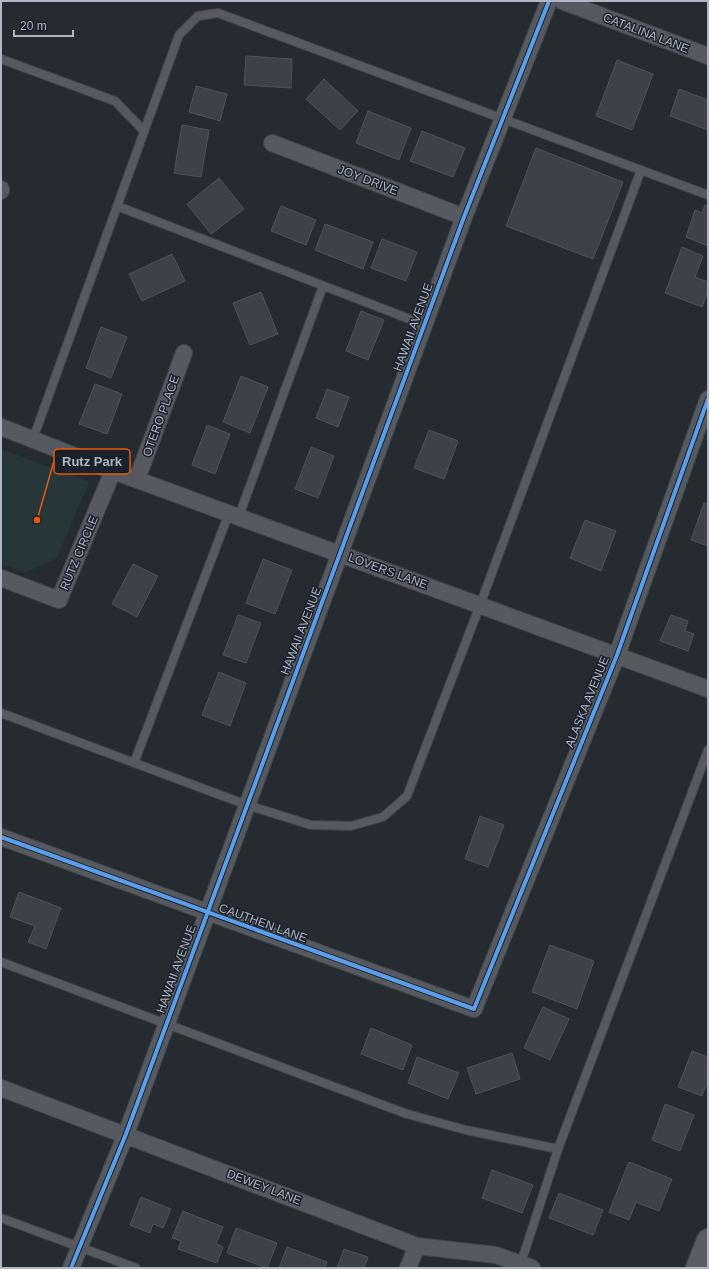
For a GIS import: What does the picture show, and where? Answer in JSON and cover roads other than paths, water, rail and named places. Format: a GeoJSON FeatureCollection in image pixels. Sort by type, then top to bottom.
{"type":"FeatureCollection","features":[{"type":"Feature","properties":{"kind":"main road"},"geometry":{"type":"LineString","coordinates":[[697,1268],[708,1240]]}},
{"type":"Feature","properties":{"kind":"street","name":"HAWAII AVENUE"},"geometry":{"type":"LineString","coordinates":[[71,1268],[126,1134],[206,913],[341,554],[464,217],[549,1]]}},
{"type":"Feature","properties":{"kind":"street","name":"CATALINA LANE"},"geometry":{"type":"LineString","coordinates":[[562,1],[708,56]]}},
{"type":"Feature","properties":{"kind":"street","name":"JOY DRIVE"},"geometry":{"type":"LineString","coordinates":[[272,143],[464,217]]}},
{"type":"Feature","properties":{"kind":"street","name":"OTERO PLACE"},"geometry":{"type":"LineString","coordinates":[[137,479],[184,353]]}},
{"type":"Feature","properties":{"kind":"street","name":"ALASKA AVENUE"},"geometry":{"type":"LineString","coordinates":[[474,1009],[616,655],[708,399]]}},
{"type":"Feature","properties":{"kind":"street","name":"LOVERS LANE"},"geometry":{"type":"LineString","coordinates":[[1,427],[113,471],[708,689]]}},
{"type":"Feature","properties":{"kind":"street","name":"RUTZ CIRCLE"},"geometry":{"type":"LineString","coordinates":[[1,578],[59,600],[113,471]]}},
{"type":"Feature","properties":{"kind":"street","name":"CAUTHEN LANE"},"geometry":{"type":"LineString","coordinates":[[1,837],[206,913],[474,1009]]}},
{"type":"Feature","properties":{"kind":"street","name":"DEWEY LANE"},"geometry":{"type":"LineString","coordinates":[[1,1088],[126,1134],[417,1246],[496,1255],[524,1267]]}},
{"type":"Feature","properties":{"kind":"street"},"geometry":{"type":"LineString","coordinates":[[408,1268],[417,1246]]}},
{"type":"Feature","properties":{"kind":"lane"},"geometry":{"type":"LineString","coordinates":[[33,439],[179,34],[198,16],[218,13],[708,195]]}},
{"type":"Feature","properties":{"kind":"lane"},"geometry":{"type":"LineString","coordinates":[[1,59],[115,101],[144,131]]}},
{"type":"Feature","properties":{"kind":"lane"},"geometry":{"type":"LineString","coordinates":[[1,713],[247,805],[311,824],[351,826],[383,817],[406,796],[480,605],[641,170]]}},
{"type":"Feature","properties":{"kind":"lane"},"geometry":{"type":"LineString","coordinates":[[117,206],[425,325]]}},
{"type":"Feature","properties":{"kind":"lane"},"geometry":{"type":"LineString","coordinates":[[134,763],[234,515],[323,286]]}},
{"type":"Feature","properties":{"kind":"lane"},"geometry":{"type":"LineString","coordinates":[[524,1267],[558,1149],[708,750]]}},
{"type":"Feature","properties":{"kind":"lane"},"geometry":{"type":"LineString","coordinates":[[1,962],[407,1114],[466,1130],[558,1149]]}},
{"type":"Feature","properties":{"kind":"lane"},"geometry":{"type":"LineString","coordinates":[[1,1218],[136,1268]]}},
{"type":"Feature","properties":{"kind":"place","name":"Rutz Park"},"geometry":{"type":"Point","coordinates":[37,520]}}]}
